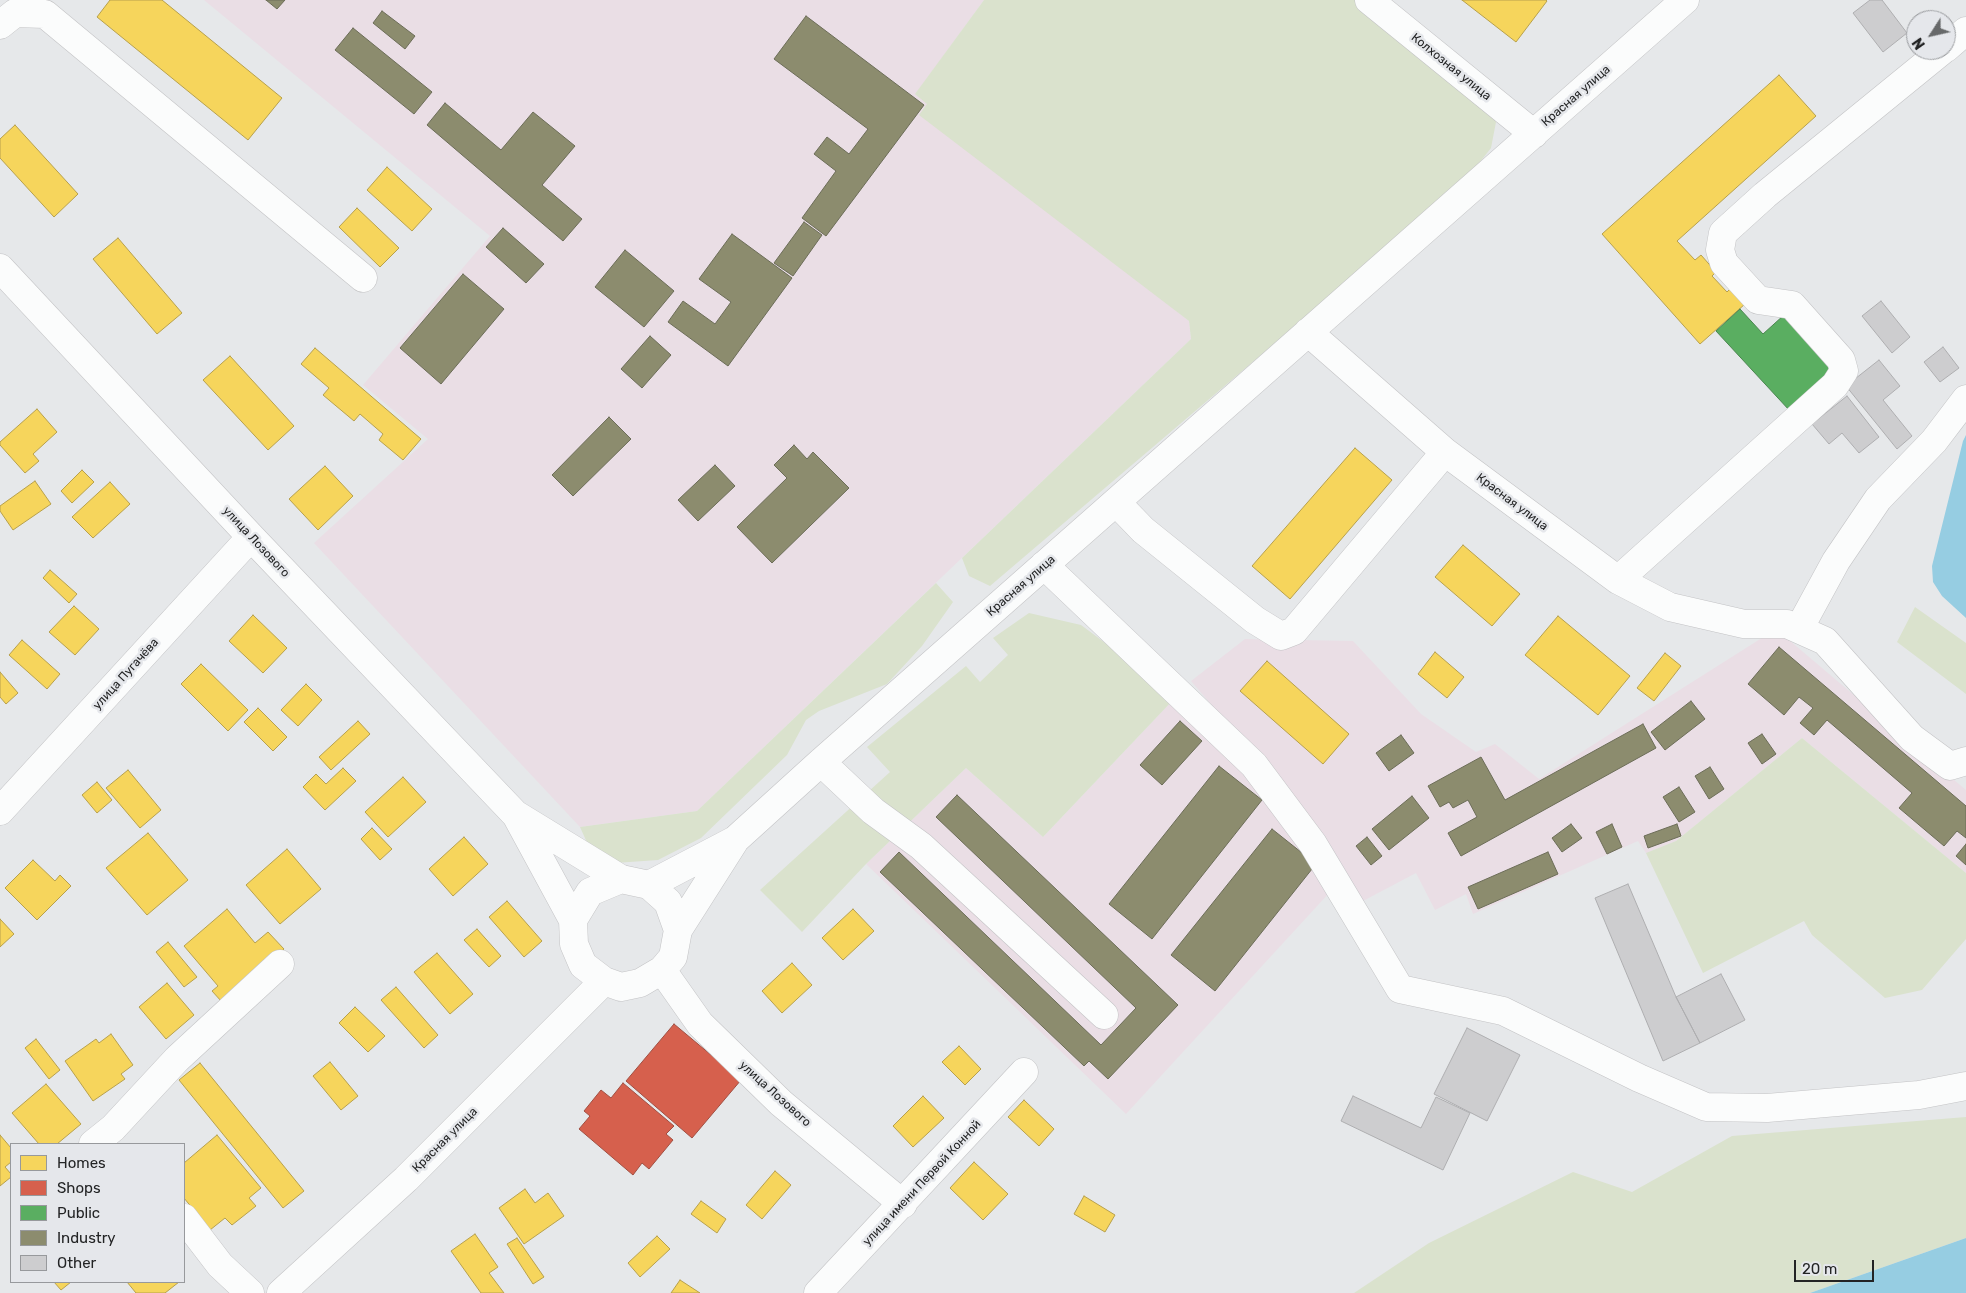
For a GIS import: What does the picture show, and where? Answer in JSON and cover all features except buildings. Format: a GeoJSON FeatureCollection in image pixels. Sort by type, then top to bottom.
{"type":"FeatureCollection","features":[{"type":"Feature","properties":{"kind":"street","name":"Колхозная улица"},"geometry":{"type":"LineString","coordinates":[[1369,0],[1534,134]]}},
{"type":"Feature","properties":{"kind":"street","name":"Красная улица"},"geometry":{"type":"LineString","coordinates":[[649,885],[735,840],[1685,0]]}},
{"type":"Feature","properties":{"kind":"street"},"geometry":{"type":"LineString","coordinates":[[0,25],[15,13],[45,14],[363,278]]}},
{"type":"Feature","properties":{"kind":"street"},"geometry":{"type":"LineString","coordinates":[[1956,40],[1966,31]]}},
{"type":"Feature","properties":{"kind":"street"},"geometry":{"type":"LineString","coordinates":[[1618,580],[1835,384],[1844,371],[1841,360],[1792,305],[1758,300],[1724,263],[1720,250],[1723,232],[1932,60]]}},
{"type":"Feature","properties":{"kind":"street","name":"улица Лозового"},"geometry":{"type":"LineString","coordinates":[[0,268],[251,537],[515,814],[621,879]]}},
{"type":"Feature","properties":{"kind":"street","name":"Красная улица"},"geometry":{"type":"LineString","coordinates":[[1308,332],[1445,452],[1618,580],[1670,607],[1744,624],[1787,624],[1825,641],[1912,738],[1950,766],[1966,761]]}},
{"type":"Feature","properties":{"kind":"street"},"geometry":{"type":"LineString","coordinates":[[1799,629],[1836,561],[1878,499],[1934,441],[1966,399]]}},
{"type":"Feature","properties":{"kind":"street"},"geometry":{"type":"LineString","coordinates":[[1116,502],[1150,536],[1255,620],[1281,636],[1294,631],[1445,452]]}},
{"type":"Feature","properties":{"kind":"street","name":"улица Пугачёва"},"geometry":{"type":"LineString","coordinates":[[0,812],[251,537]]}},
{"type":"Feature","properties":{"kind":"street"},"geometry":{"type":"LineString","coordinates":[[1044,565],[1254,764],[1312,844],[1400,989],[1503,1011],[1639,1078],[1706,1107],[1777,1107],[1919,1095],[1966,1086]]}},
{"type":"Feature","properties":{"kind":"street"},"geometry":{"type":"LineString","coordinates":[[821,762],[873,811],[921,846],[1104,1015]]}},
{"type":"Feature","properties":{"kind":"street","name":"улица Лозового"},"geometry":{"type":"LineString","coordinates":[[515,814],[573,920]]}},
{"type":"Feature","properties":{"kind":"street","name":"Красная улица"},"geometry":{"type":"LineString","coordinates":[[281,1293],[406,1179],[604,982],[620,986],[640,983],[662,970],[673,957],[678,930],[735,840]]}},
{"type":"Feature","properties":{"kind":"street"},"geometry":{"type":"LineString","coordinates":[[604,982],[583,965],[574,944],[573,920],[590,892],[621,879],[649,885],[668,902],[678,930]]}},
{"type":"Feature","properties":{"kind":"street"},"geometry":{"type":"LineString","coordinates":[[111,1139],[177,1059],[280,964]]}},
{"type":"Feature","properties":{"kind":"street","name":"улица Лозового"},"geometry":{"type":"LineString","coordinates":[[662,970],[700,1024],[781,1103],[903,1204]]}},
{"type":"Feature","properties":{"kind":"street","name":"улица имени Первой Конной"},"geometry":{"type":"LineString","coordinates":[[818,1293],[1024,1072]]}},
{"type":"Feature","properties":{"kind":"street"},"geometry":{"type":"LineString","coordinates":[[185,1219],[220,1264],[250,1293]]}},
{"type":"Feature","properties":{"kind":"shaded area"},"geometry":{"type":"Polygon","coordinates":[[[204,0],[984,0],[916,94],[1189,321],[1191,339],[697,811],[580,827],[314,543],[428,439],[363,385],[490,236],[204,0]]]}},
{"type":"Feature","properties":{"kind":"shaded area"},"geometry":{"type":"Polygon","coordinates":[[[1776,629],[1966,790],[1966,873],[1802,738],[1676,841],[1646,853],[1638,841],[1473,914],[1466,894],[1435,910],[1416,873],[1363,901],[1258,759],[1191,681],[1245,639],[1353,641],[1421,714],[1476,752],[1495,744],[1539,779],[1776,629]]]}},
{"type":"Feature","properties":{"kind":"shaded area"},"geometry":{"type":"Polygon","coordinates":[[[1174,699],[1248,770],[1330,892],[1126,1114],[866,864],[966,768],[1043,837],[1174,699]]]}},
{"type":"Feature","properties":{"kind":"green space"},"geometry":{"type":"Polygon","coordinates":[[[984,0],[1357,0],[1489,108],[1496,122],[1491,148],[1465,181],[990,586],[969,576],[962,558],[1191,339],[1189,321],[919,115],[927,104],[915,94],[984,0]]]}},
{"type":"Feature","properties":{"kind":"green space"},"geometry":{"type":"Polygon","coordinates":[[[936,583],[953,602],[922,646],[887,684],[819,711],[806,720],[787,755],[701,838],[658,860],[615,863],[589,847],[580,827],[697,811],[936,583]]]}},
{"type":"Feature","properties":{"kind":"green space"},"geometry":{"type":"Polygon","coordinates":[[[1915,607],[1966,643],[1966,694],[1897,642],[1915,607]]]}},
{"type":"Feature","properties":{"kind":"green space"},"geometry":{"type":"Polygon","coordinates":[[[1029,613],[1081,625],[1139,668],[1174,699],[1043,837],[966,768],[866,864],[802,932],[760,890],[890,772],[867,747],[966,666],[980,682],[1008,655],[993,638],[1029,613]]]}},
{"type":"Feature","properties":{"kind":"green space"},"geometry":{"type":"Polygon","coordinates":[[[1802,738],[1966,873],[1966,939],[1922,990],[1885,998],[1812,935],[1804,921],[1703,973],[1646,853],[1676,841],[1802,738]]]}},
{"type":"Feature","properties":{"kind":"green space"},"geometry":{"type":"Polygon","coordinates":[[[1966,1117],[1966,1238],[1810,1293],[1354,1293],[1429,1243],[1573,1172],[1632,1192],[1732,1136],[1966,1117]]]}},
{"type":"Feature","properties":{"kind":"water"},"geometry":{"type":"Polygon","coordinates":[[[1966,435],[1966,618],[1942,596],[1933,582],[1932,566],[1966,435]]]}},
{"type":"Feature","properties":{"kind":"water"},"geometry":{"type":"Polygon","coordinates":[[[1966,1238],[1966,1293],[1810,1293],[1966,1238]]]}}]}
